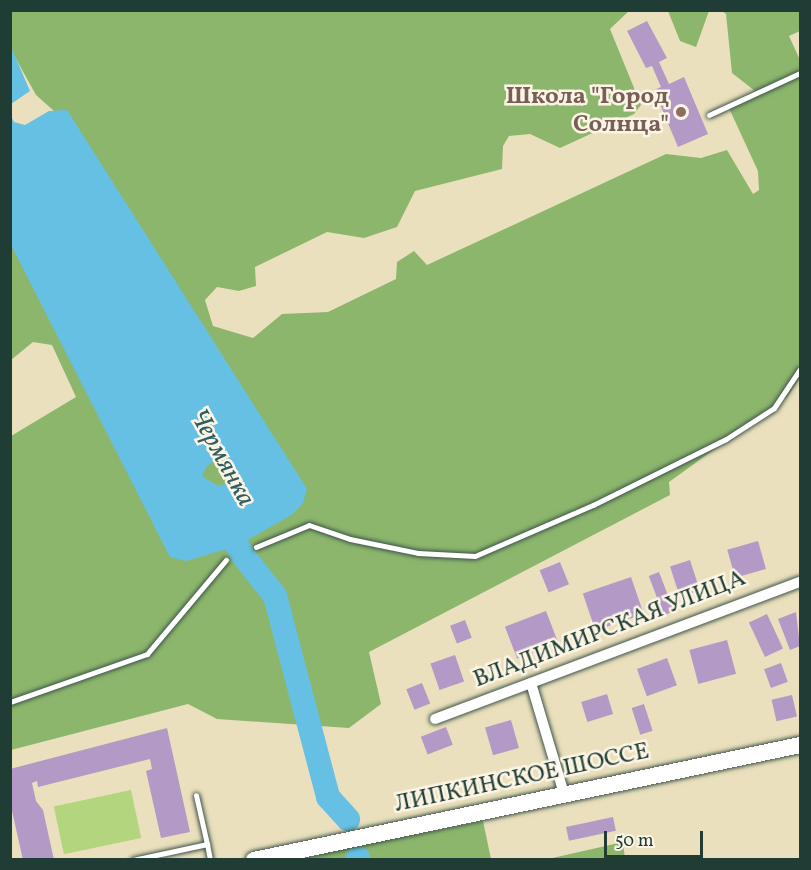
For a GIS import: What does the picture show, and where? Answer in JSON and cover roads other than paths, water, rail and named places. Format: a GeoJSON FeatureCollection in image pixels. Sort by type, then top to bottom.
{"type":"FeatureCollection","features":[{"type":"Feature","properties":{"kind":"street","name":"ВЛАДИМИРСКАЯ УЛИЦА"},"geometry":{"type":"LineString","coordinates":[[435,719],[801,582]]}},
{"type":"Feature","properties":{"kind":"street"},"geometry":{"type":"LineString","coordinates":[[531,682],[564,794]]}},
{"type":"Feature","properties":{"kind":"street","name":"ЛИПКИНСКОЕ ШОССЕ"},"geometry":{"type":"LineString","coordinates":[[254,860],[801,745]]}},
{"type":"Feature","properties":{"kind":"lane"},"geometry":{"type":"LineString","coordinates":[[709,115],[801,73]]}},
{"type":"Feature","properties":{"kind":"lane"},"geometry":{"type":"LineString","coordinates":[[256,548],[309,525],[350,539],[418,553],[475,556],[593,505],[726,439],[774,408],[801,369]]}},
{"type":"Feature","properties":{"kind":"lane"},"geometry":{"type":"LineString","coordinates":[[10,702],[147,654],[226,560]]}},
{"type":"Feature","properties":{"kind":"lane"},"geometry":{"type":"LineString","coordinates":[[196,795],[210,860]]}},
{"type":"Feature","properties":{"kind":"lane"},"geometry":{"type":"LineString","coordinates":[[133,860],[207,844]]}},
{"type":"Feature","properties":{"kind":"water"},"geometry":{"type":"Polygon","coordinates":[[[10,47],[30,91],[11,104],[10,47]]]}},
{"type":"Feature","properties":{"kind":"water"},"geometry":{"type":"Polygon","coordinates":[[[67,110],[307,489],[303,503],[293,514],[237,546],[186,561],[170,557],[11,245],[11,116],[14,122],[25,125],[49,111],[67,110]],[[219,457],[207,466],[202,476],[218,486],[231,482],[235,474],[228,458],[219,457]]]}},
{"type":"Feature","properties":{"kind":"waterway","name":"Чермянка"},"geometry":{"type":"LineString","coordinates":[[221,518],[242,554],[275,596],[328,797],[348,819]]}},
{"type":"Feature","properties":{"kind":"place","name":"Школа \"Город Cолнца\""},"geometry":{"type":"Point","coordinates":[681,112]}}]}
